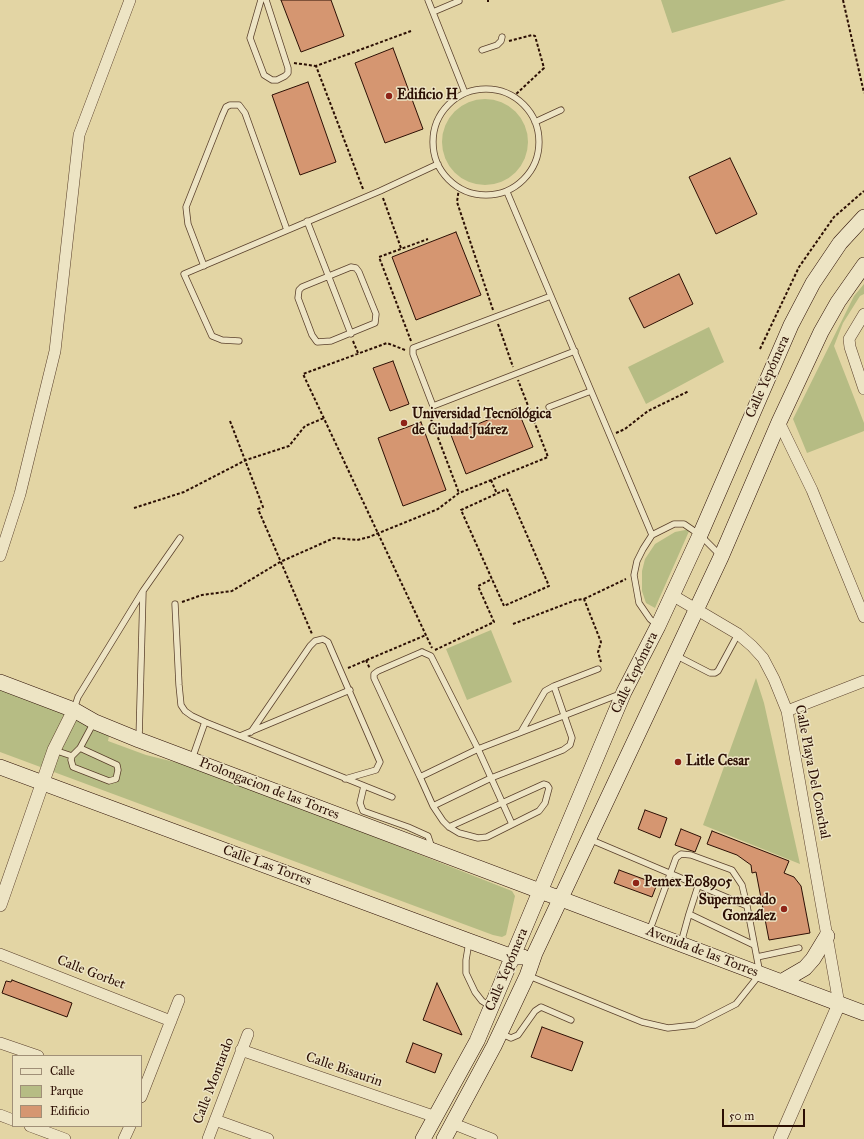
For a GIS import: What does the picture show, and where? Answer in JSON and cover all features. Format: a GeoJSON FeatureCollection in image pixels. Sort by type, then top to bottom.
{"type":"FeatureCollection","features":[{"type":"Feature","properties":{"kind":"main road","name":"Calle Yepómera"},"geometry":{"type":"LineString","coordinates":[[423,1139],[477,1041],[624,692],[658,626],[700,535],[798,311],[813,283],[840,243],[864,217]]}},
{"type":"Feature","properties":{"kind":"main road","name":"Calle Yepómera"},"geometry":{"type":"LineString","coordinates":[[444,1139],[454,1124],[527,976],[535,953],[560,899],[721,557],[779,422],[821,332],[838,302],[864,265]]}},
{"type":"Feature","properties":{"kind":"main road","name":"Prolongacion de las Torres"},"geometry":{"type":"LineString","coordinates":[[0,682],[74,710],[94,722],[139,740],[539,891]]}},
{"type":"Feature","properties":{"kind":"main road","name":"Calle Las Torres"},"geometry":{"type":"LineString","coordinates":[[0,767],[513,957],[524,957],[535,953]]}},
{"type":"Feature","properties":{"kind":"main road","name":"Avenida de las Torres"},"geometry":{"type":"LineString","coordinates":[[539,891],[864,1013]]}},
{"type":"Feature","properties":{"kind":"main road"},"geometry":{"type":"LineString","coordinates":[[781,982],[805,968],[813,959],[827,936]]}},
{"type":"Feature","properties":{"kind":"street"},"geometry":{"type":"LineString","coordinates":[[0,556],[20,494],[55,351],[66,234],[78,135],[130,0]]}},
{"type":"Feature","properties":{"kind":"street"},"geometry":{"type":"LineString","coordinates":[[864,314],[850,339],[850,347],[864,389]]}},
{"type":"Feature","properties":{"kind":"street"},"geometry":{"type":"LineString","coordinates":[[779,422],[812,490],[864,617]]}},
{"type":"Feature","properties":{"kind":"street","name":"Calle Playa Del Conchal"},"geometry":{"type":"LineString","coordinates":[[672,595],[738,634],[763,658],[774,679],[787,711],[839,1004]]}},
{"type":"Feature","properties":{"kind":"street"},"geometry":{"type":"LineString","coordinates":[[787,711],[864,681]]}},
{"type":"Feature","properties":{"kind":"street"},"geometry":{"type":"LineString","coordinates":[[0,905],[54,750],[74,710]]}},
{"type":"Feature","properties":{"kind":"street","name":"Calle Gorbet"},"geometry":{"type":"LineString","coordinates":[[0,954],[171,1021]]}},
{"type":"Feature","properties":{"kind":"street"},"geometry":{"type":"LineString","coordinates":[[142,1094],[179,1000]]}},
{"type":"Feature","properties":{"kind":"street"},"geometry":{"type":"LineString","coordinates":[[780,1139],[839,1004]]}},
{"type":"Feature","properties":{"kind":"street","name":"Calle Montardo"},"geometry":{"type":"LineString","coordinates":[[208,1139],[248,1034]]}},
{"type":"Feature","properties":{"kind":"street"},"geometry":{"type":"LineString","coordinates":[[0,1043],[35,1055]]}},
{"type":"Feature","properties":{"kind":"street","name":"Calle Bisaurin"},"geometry":{"type":"LineString","coordinates":[[241,1050],[436,1117]]}},
{"type":"Feature","properties":{"kind":"street"},"geometry":{"type":"LineString","coordinates":[[0,1115],[12,1120]]}},
{"type":"Feature","properties":{"kind":"street"},"geometry":{"type":"LineString","coordinates":[[216,1120],[268,1139]]}},
{"type":"Feature","properties":{"kind":"street"},"geometry":{"type":"LineString","coordinates":[[454,1124],[492,1139]]}},
{"type":"Feature","properties":{"kind":"street"},"geometry":{"type":"LineString","coordinates":[[33,1127],[65,1139]]}},
{"type":"Feature","properties":{"kind":"street"},"geometry":{"type":"LineString","coordinates":[[124,1139],[130,1127]]}},
{"type":"Feature","properties":{"kind":"lane"},"geometry":{"type":"LineString","coordinates":[[260,0],[250,38],[262,71],[267,78],[277,80],[288,73],[287,62],[266,0]]}},
{"type":"Feature","properties":{"kind":"lane"},"geometry":{"type":"LineString","coordinates":[[428,0],[465,93]]}},
{"type":"Feature","properties":{"kind":"lane"},"geometry":{"type":"LineString","coordinates":[[433,12],[459,1]]}},
{"type":"Feature","properties":{"kind":"lane"},"geometry":{"type":"LineString","coordinates":[[482,50],[493,47],[502,39]]}},
{"type":"Feature","properties":{"kind":"lane"},"geometry":{"type":"LineString","coordinates":[[481,89],[498,90],[514,96],[526,108],[535,122],[539,138],[536,160],[532,170],[521,183],[507,192],[491,196],[480,195],[459,188],[447,178],[438,164],[433,151],[433,136],[436,123],[443,110],[453,100],[465,93],[481,89]]}},
{"type":"Feature","properties":{"kind":"lane"},"geometry":{"type":"LineString","coordinates":[[204,266],[188,224],[186,207],[222,116],[226,107],[230,105],[239,105],[245,113],[287,230]]}},
{"type":"Feature","properties":{"kind":"lane"},"geometry":{"type":"LineString","coordinates":[[535,122],[561,110]]}},
{"type":"Feature","properties":{"kind":"lane"},"geometry":{"type":"LineString","coordinates":[[239,341],[226,340],[212,336],[184,274],[380,191],[438,164]]}},
{"type":"Feature","properties":{"kind":"lane"},"geometry":{"type":"LineString","coordinates":[[507,192],[652,535]]}},
{"type":"Feature","properties":{"kind":"lane"},"geometry":{"type":"LineString","coordinates":[[307,222],[351,334]]}},
{"type":"Feature","properties":{"kind":"lane"},"geometry":{"type":"LineString","coordinates":[[351,267],[356,268],[376,314],[375,323],[351,334],[332,341],[320,343],[312,335],[298,294],[302,287],[351,267]]}},
{"type":"Feature","properties":{"kind":"lane"},"geometry":{"type":"LineString","coordinates":[[551,296],[496,316],[413,351],[433,406],[574,352]]}},
{"type":"Feature","properties":{"kind":"lane"},"geometry":{"type":"LineString","coordinates":[[550,407],[591,391]]}},
{"type":"Feature","properties":{"kind":"lane"},"geometry":{"type":"LineString","coordinates":[[658,626],[650,619],[639,603],[634,575],[637,561],[652,535],[662,529],[684,524],[700,535],[721,557]]}},
{"type":"Feature","properties":{"kind":"lane"},"geometry":{"type":"LineString","coordinates":[[74,710],[78,697],[143,591],[180,538]]}},
{"type":"Feature","properties":{"kind":"lane"},"geometry":{"type":"LineString","coordinates":[[139,740],[143,591]]}},
{"type":"Feature","properties":{"kind":"lane"},"geometry":{"type":"LineString","coordinates":[[175,604],[179,690],[182,705],[185,711],[205,722],[392,797]]}},
{"type":"Feature","properties":{"kind":"lane"},"geometry":{"type":"LineString","coordinates":[[675,655],[710,674],[718,671],[738,634]]}},
{"type":"Feature","properties":{"kind":"lane"},"geometry":{"type":"LineString","coordinates":[[251,732],[283,683],[315,641],[323,639],[328,642],[380,762],[379,767],[376,770],[345,779]]}},
{"type":"Feature","properties":{"kind":"lane"},"geometry":{"type":"LineString","coordinates":[[450,827],[502,802],[544,784],[548,785],[549,788],[543,807],[512,824],[487,837],[468,837],[450,827],[439,816],[374,678],[374,674],[383,669],[422,652],[428,653],[435,662],[478,749],[491,778],[502,802],[512,824]]}},
{"type":"Feature","properties":{"kind":"lane"},"geometry":{"type":"LineString","coordinates":[[521,732],[545,692],[554,686],[598,669]]}},
{"type":"Feature","properties":{"kind":"lane"},"geometry":{"type":"LineString","coordinates":[[433,806],[491,778],[570,746],[572,738],[554,686]]}},
{"type":"Feature","properties":{"kind":"lane"},"geometry":{"type":"LineString","coordinates":[[240,736],[350,690]]}},
{"type":"Feature","properties":{"kind":"lane"},"geometry":{"type":"LineString","coordinates":[[420,777],[478,749],[624,692]]}},
{"type":"Feature","properties":{"kind":"lane"},"geometry":{"type":"LineString","coordinates":[[80,748],[117,765],[118,770],[116,779],[109,781],[77,769],[72,764],[72,756],[80,748],[94,722]]}},
{"type":"Feature","properties":{"kind":"lane"},"geometry":{"type":"LineString","coordinates":[[192,760],[205,722]]}},
{"type":"Feature","properties":{"kind":"lane"},"geometry":{"type":"LineString","coordinates":[[54,750],[72,756]]}},
{"type":"Feature","properties":{"kind":"lane"},"geometry":{"type":"LineString","coordinates":[[364,786],[360,803],[364,811],[428,836],[433,850]]}},
{"type":"Feature","properties":{"kind":"lane"},"geometry":{"type":"LineString","coordinates":[[589,839],[747,906]]}},
{"type":"Feature","properties":{"kind":"lane"},"geometry":{"type":"LineString","coordinates":[[527,976],[642,1022],[668,1028],[695,1025],[736,1004],[760,974],[747,906],[739,879],[736,874],[728,868],[685,854],[676,858],[648,932]]}},
{"type":"Feature","properties":{"kind":"lane"},"geometry":{"type":"LineString","coordinates":[[681,944],[698,886]]}},
{"type":"Feature","properties":{"kind":"lane"},"geometry":{"type":"LineString","coordinates":[[690,914],[754,944]]}},
{"type":"Feature","properties":{"kind":"lane"},"geometry":{"type":"LineString","coordinates":[[469,941],[466,972],[475,992],[482,1001],[492,1006]]}},
{"type":"Feature","properties":{"kind":"lane"},"geometry":{"type":"LineString","coordinates":[[757,957],[799,948]]}},
{"type":"Feature","properties":{"kind":"lane"},"geometry":{"type":"LineString","coordinates":[[500,1033],[511,1038],[518,1036],[535,1011],[541,1007],[571,1020]]}},
{"type":"Feature","properties":{"kind":"path"},"geometry":{"type":"LineString","coordinates":[[843,0],[864,92]]}},
{"type":"Feature","properties":{"kind":"path"},"geometry":{"type":"LineString","coordinates":[[287,62],[316,66],[411,31]]}},
{"type":"Feature","properties":{"kind":"path"},"geometry":{"type":"LineString","coordinates":[[502,39],[511,41],[532,35],[535,36],[544,68],[514,96]]}},
{"type":"Feature","properties":{"kind":"path"},"geometry":{"type":"LineString","coordinates":[[316,66],[366,196]]}},
{"type":"Feature","properties":{"kind":"path"},"geometry":{"type":"LineString","coordinates":[[175,604],[202,595],[232,591],[280,562],[334,538],[357,540],[379,532],[438,509],[459,493],[548,457],[515,374],[456,202],[459,188]]}},
{"type":"Feature","properties":{"kind":"path"},"geometry":{"type":"LineString","coordinates":[[380,191],[402,248]]}},
{"type":"Feature","properties":{"kind":"path"},"geometry":{"type":"LineString","coordinates":[[760,349],[799,267],[834,217],[864,191]]}},
{"type":"Feature","properties":{"kind":"path"},"geometry":{"type":"LineString","coordinates":[[413,351],[378,257],[428,239]]}},
{"type":"Feature","properties":{"kind":"path"},"geometry":{"type":"LineString","coordinates":[[351,334],[358,354]]}},
{"type":"Feature","properties":{"kind":"path"},"geometry":{"type":"LineString","coordinates":[[413,351],[387,343],[303,374],[379,532],[433,651],[494,622],[478,586],[492,579]]}},
{"type":"Feature","properties":{"kind":"path"},"geometry":{"type":"LineString","coordinates":[[610,436],[625,429],[648,412],[689,391]]}},
{"type":"Feature","properties":{"kind":"path"},"geometry":{"type":"LineString","coordinates":[[433,406],[427,408],[459,493]]}},
{"type":"Feature","properties":{"kind":"path"},"geometry":{"type":"LineString","coordinates":[[134,508],[184,492],[246,460],[289,446],[305,426],[324,418]]}},
{"type":"Feature","properties":{"kind":"path"},"geometry":{"type":"LineString","coordinates":[[230,421],[263,507],[258,509],[315,641]]}},
{"type":"Feature","properties":{"kind":"path"},"geometry":{"type":"LineString","coordinates":[[491,480],[497,494]]}},
{"type":"Feature","properties":{"kind":"path"},"geometry":{"type":"LineString","coordinates":[[506,489],[549,586],[504,606],[461,510],[497,494],[506,489]]}},
{"type":"Feature","properties":{"kind":"path"},"geometry":{"type":"LineString","coordinates":[[513,624],[576,600],[584,599],[613,587],[634,575]]}},
{"type":"Feature","properties":{"kind":"path"},"geometry":{"type":"LineString","coordinates":[[584,599],[601,642],[598,648],[601,660],[598,669]]}},
{"type":"Feature","properties":{"kind":"path"},"geometry":{"type":"LineString","coordinates":[[341,671],[426,635]]}},
{"type":"Feature","properties":{"kind":"green space"},"geometry":{"type":"Polygon","coordinates":[[[661,0],[786,0],[672,33],[661,0]]]}},
{"type":"Feature","properties":{"kind":"green space"},"geometry":{"type":"Polygon","coordinates":[[[485,99],[501,102],[509,106],[521,118],[525,126],[528,142],[525,158],[521,166],[509,178],[501,182],[485,185],[469,182],[461,178],[449,166],[445,158],[442,142],[445,126],[449,118],[461,106],[469,102],[485,99]]]}},
{"type":"Feature","properties":{"kind":"green space"},"geometry":{"type":"Polygon","coordinates":[[[864,284],[864,294],[860,296],[843,323],[834,346],[864,423],[864,431],[807,453],[793,419],[854,296],[864,284]]]}},
{"type":"Feature","properties":{"kind":"green space"},"geometry":{"type":"Polygon","coordinates":[[[709,327],[724,362],[646,404],[628,367],[709,327]]]}},
{"type":"Feature","properties":{"kind":"green space"},"geometry":{"type":"Polygon","coordinates":[[[690,529],[655,608],[646,603],[642,591],[642,571],[645,559],[655,544],[675,532],[690,529]]]}},
{"type":"Feature","properties":{"kind":"green space"},"geometry":{"type":"Polygon","coordinates":[[[491,630],[512,682],[467,700],[446,649],[491,630]]]}},
{"type":"Feature","properties":{"kind":"green space"},"geometry":{"type":"Polygon","coordinates":[[[756,678],[764,703],[800,864],[703,825],[756,678]]]}},
{"type":"Feature","properties":{"kind":"green space"},"geometry":{"type":"Polygon","coordinates":[[[0,684],[110,731],[108,741],[146,755],[203,769],[512,891],[515,896],[506,935],[502,937],[493,935],[0,752],[0,684]]]}},
{"type":"Feature","properties":{"kind":"building"},"geometry":{"type":"Polygon","coordinates":[[[281,0],[331,0],[344,36],[301,52],[281,0]]]}},
{"type":"Feature","properties":{"kind":"building","name":"Edificio H"},"geometry":{"type":"Polygon","coordinates":[[[393,48],[423,129],[385,143],[355,63],[393,48]]]}},
{"type":"Feature","properties":{"kind":"building"},"geometry":{"type":"Polygon","coordinates":[[[308,82],[336,162],[300,175],[272,95],[308,82]]]}},
{"type":"Feature","properties":{"kind":"building"},"geometry":{"type":"Polygon","coordinates":[[[730,158],[757,214],[716,234],[689,177],[730,158]]]}},
{"type":"Feature","properties":{"kind":"building"},"geometry":{"type":"Polygon","coordinates":[[[456,232],[481,295],[416,320],[392,257],[456,232]]]}},
{"type":"Feature","properties":{"kind":"building"},"geometry":{"type":"Polygon","coordinates":[[[679,274],[693,304],[644,328],[629,298],[679,274]]]}},
{"type":"Feature","properties":{"kind":"building"},"geometry":{"type":"Polygon","coordinates":[[[393,361],[409,404],[390,411],[373,368],[393,361]]]}},
{"type":"Feature","properties":{"kind":"building"},"geometry":{"type":"Polygon","coordinates":[[[517,408],[533,447],[466,474],[451,435],[517,408]]]}},
{"type":"Feature","properties":{"kind":"building"},"geometry":{"type":"Polygon","coordinates":[[[421,422],[446,490],[403,506],[378,438],[421,422]]]}},
{"type":"Feature","properties":{"kind":"building"},"geometry":{"type":"Polygon","coordinates":[[[645,810],[667,818],[660,838],[638,829],[645,810]]]}},
{"type":"Feature","properties":{"kind":"building"},"geometry":{"type":"Polygon","coordinates":[[[681,829],[701,837],[695,852],[675,845],[681,829]]]}},
{"type":"Feature","properties":{"kind":"building","name":"Supermecado González"},"geometry":{"type":"Polygon","coordinates":[[[712,831],[789,861],[784,873],[794,877],[801,886],[810,933],[769,940],[756,872],[752,873],[751,865],[737,855],[707,844],[712,831]]]}},
{"type":"Feature","properties":{"kind":"building","name":"Pemex E08905"},"geometry":{"type":"Polygon","coordinates":[[[619,870],[657,884],[652,897],[614,883],[619,870]]]}},
{"type":"Feature","properties":{"kind":"building"},"geometry":{"type":"Polygon","coordinates":[[[12,980],[72,1003],[67,1017],[2,993],[6,981],[11,982],[12,980]]]}},
{"type":"Feature","properties":{"kind":"building"},"geometry":{"type":"Polygon","coordinates":[[[437,983],[462,1035],[423,1020],[437,983]]]}},
{"type":"Feature","properties":{"kind":"building"},"geometry":{"type":"Polygon","coordinates":[[[542,1027],[583,1042],[572,1071],[531,1057],[542,1027]]]}},
{"type":"Feature","properties":{"kind":"building"},"geometry":{"type":"Polygon","coordinates":[[[413,1043],[442,1054],[435,1073],[406,1062],[413,1043]]]}},
{"type":"Feature","properties":{"kind":"place","name":"Edificio H"},"geometry":{"type":"Point","coordinates":[389,96]}},
{"type":"Feature","properties":{"kind":"place","name":"Universidad Tecnológica de Ciudad Juárez"},"geometry":{"type":"Point","coordinates":[404,423]}},
{"type":"Feature","properties":{"kind":"place","name":"Litle Cesar"},"geometry":{"type":"Point","coordinates":[678,762]}},
{"type":"Feature","properties":{"kind":"place","name":"Pemex E08905"},"geometry":{"type":"Point","coordinates":[636,883]}},
{"type":"Feature","properties":{"kind":"place","name":"Supermecado González"},"geometry":{"type":"Point","coordinates":[784,909]}}]}
